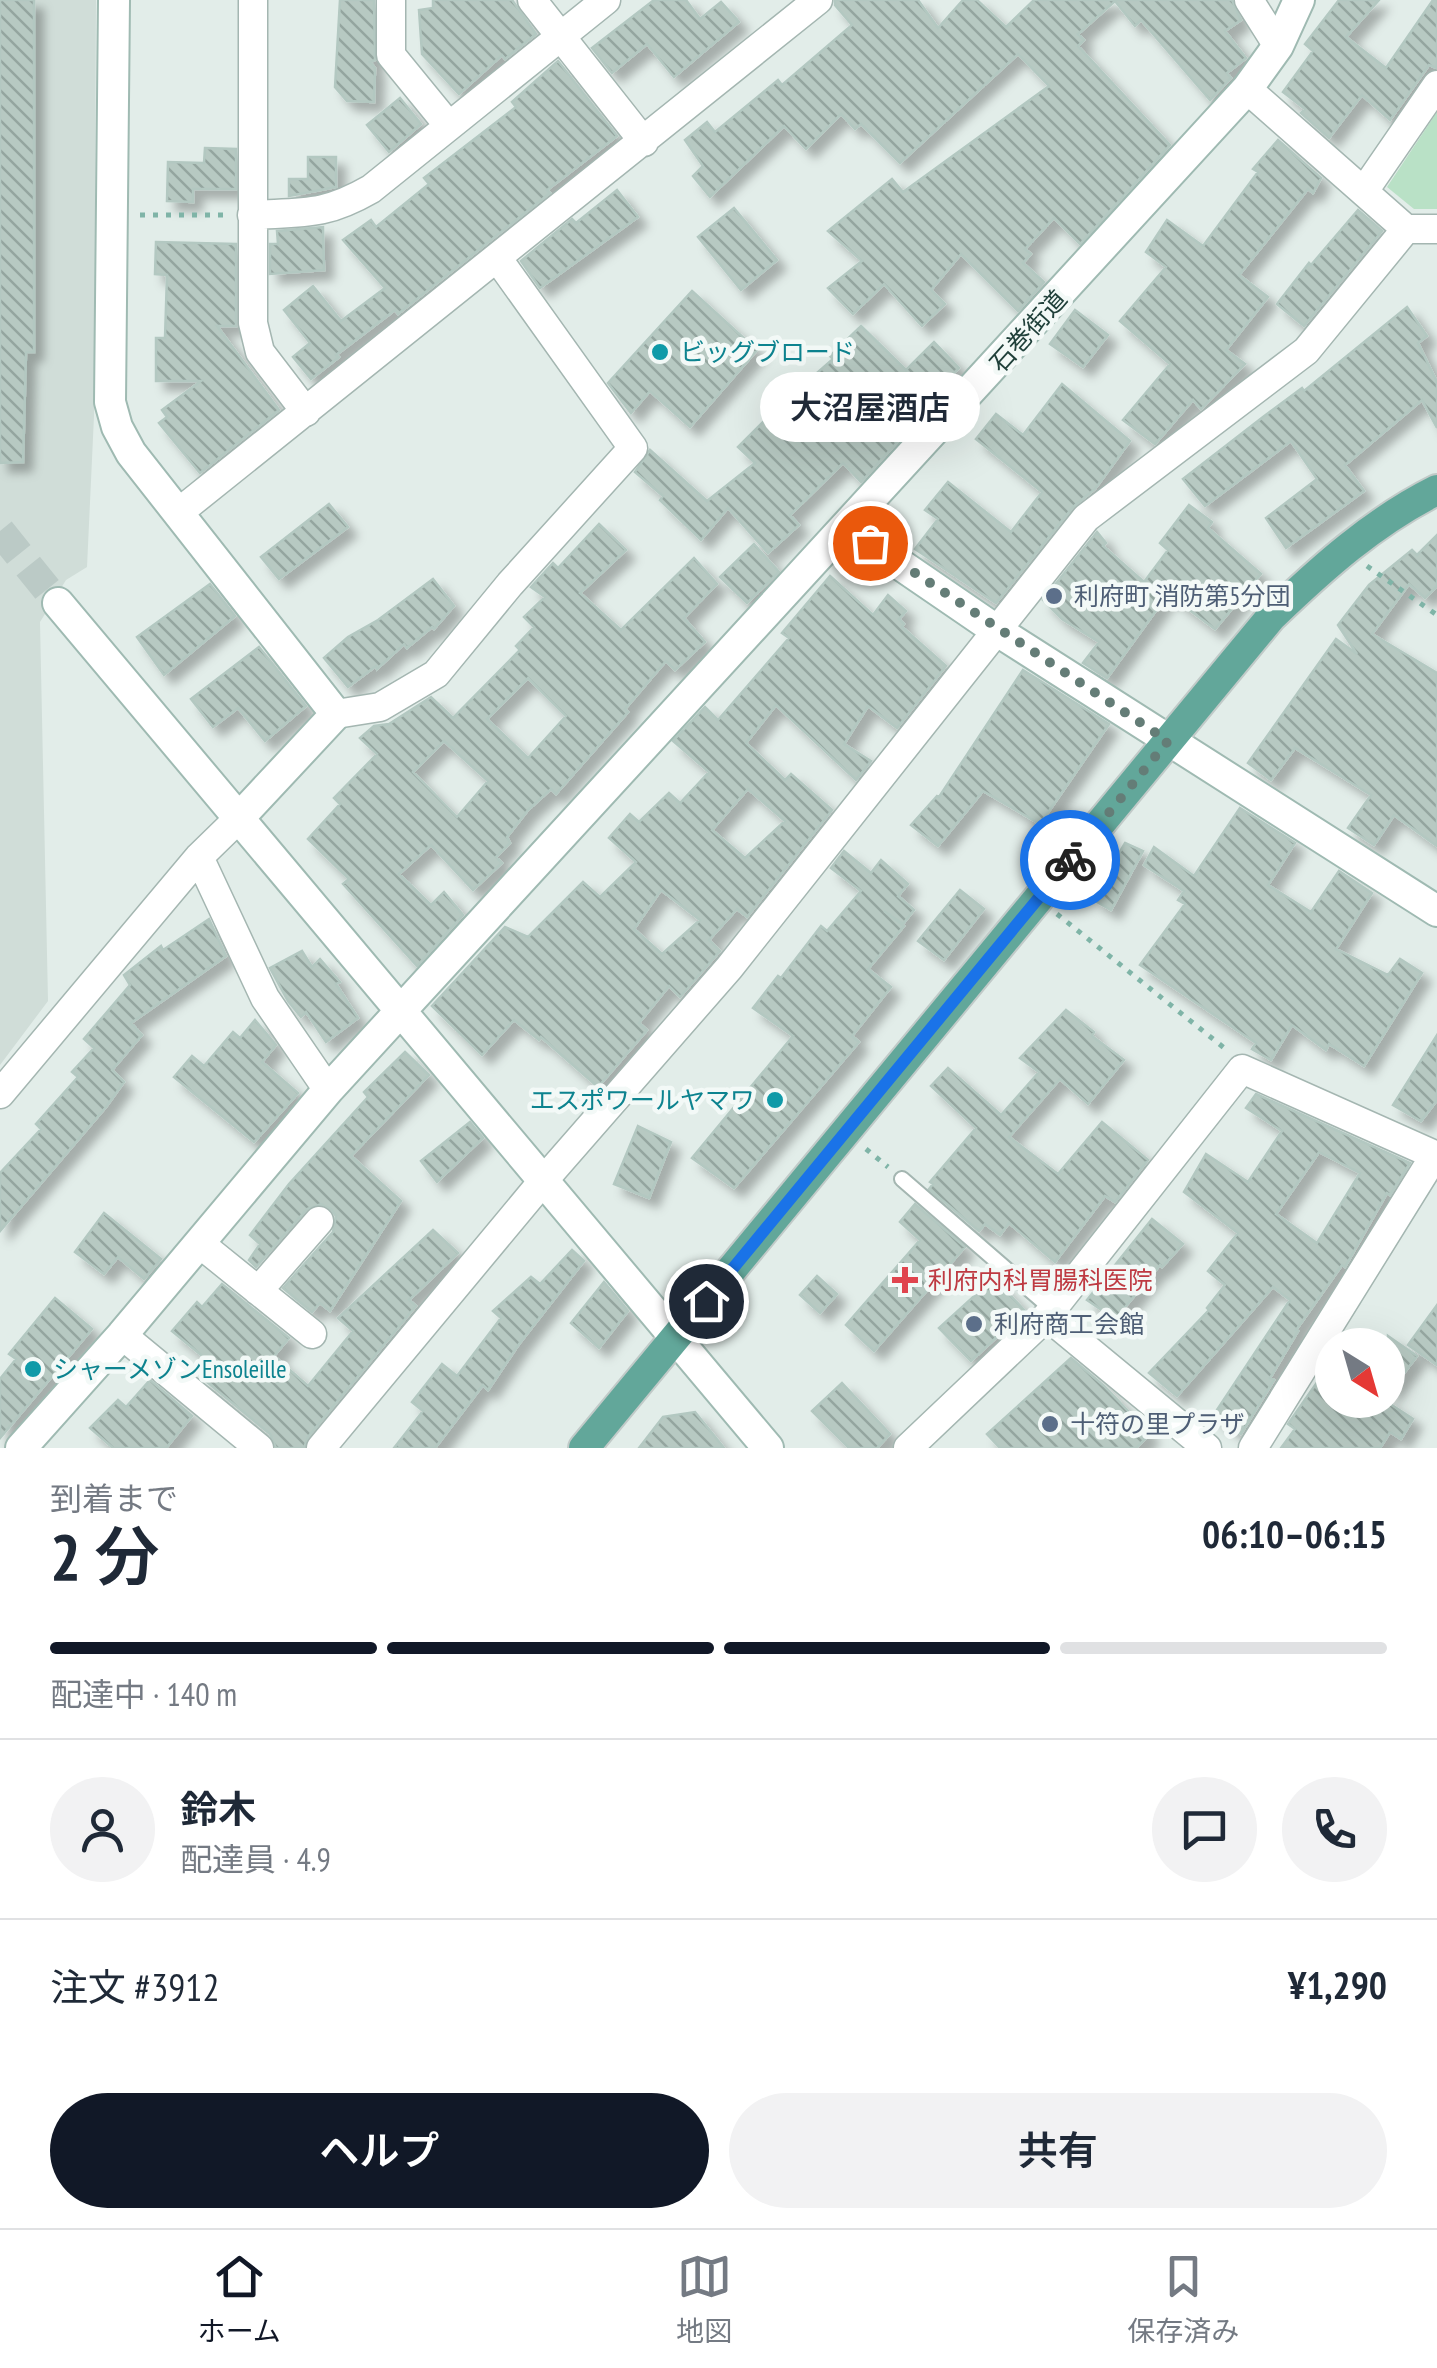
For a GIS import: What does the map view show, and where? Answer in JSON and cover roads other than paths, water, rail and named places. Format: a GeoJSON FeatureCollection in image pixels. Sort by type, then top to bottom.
{"type":"FeatureCollection","features":[{"type":"Feature","properties":{"kind":"main road"},"geometry":{"type":"LineString","coordinates":[[584,1448],[1271,617],[1333,557],[1406,505],[1437,490]]}},
{"type":"Feature","properties":{"kind":"street"},"geometry":{"type":"LineString","coordinates":[[114,0],[110,402],[117,427],[131,452],[336,714]]}},
{"type":"Feature","properties":{"kind":"street"},"geometry":{"type":"LineString","coordinates":[[253,0],[253,324],[260,352],[306,412]]}},
{"type":"Feature","properties":{"kind":"street"},"geometry":{"type":"LineString","coordinates":[[391,0],[391,55],[448,126]]}},
{"type":"Feature","properties":{"kind":"street"},"geometry":{"type":"LineString","coordinates":[[532,0],[644,142]]}},
{"type":"Feature","properties":{"kind":"street"},"geometry":{"type":"LineString","coordinates":[[252,215],[319,212],[342,206],[371,189],[606,0]]}},
{"type":"Feature","properties":{"kind":"street"},"geometry":{"type":"LineString","coordinates":[[178,513],[818,0]]}},
{"type":"Feature","properties":{"kind":"street"},"geometry":{"type":"LineString","coordinates":[[1248,0],[1278,46]]}},
{"type":"Feature","properties":{"kind":"street","name":"石巻街道"},"geometry":{"type":"LineString","coordinates":[[21,1448],[328,1090],[1248,90],[1278,46],[1299,0]]}},
{"type":"Feature","properties":{"kind":"street"},"geometry":{"type":"LineString","coordinates":[[1364,192],[1437,86]]}},
{"type":"Feature","properties":{"kind":"street"},"geometry":{"type":"LineString","coordinates":[[1248,90],[1406,229],[1437,229]]}},
{"type":"Feature","properties":{"kind":"street"},"geometry":{"type":"LineString","coordinates":[[320,1448],[542,1182],[728,968],[1086,518],[1306,351],[1406,229]]}},
{"type":"Feature","properties":{"kind":"street"},"geometry":{"type":"LineString","coordinates":[[0,1094],[200,857],[336,714],[380,707],[436,674],[510,584],[633,448],[498,260]]}},
{"type":"Feature","properties":{"kind":"street"},"geometry":{"type":"LineString","coordinates":[[848,528],[996,630],[1437,910]]}},
{"type":"Feature","properties":{"kind":"street"},"geometry":{"type":"LineString","coordinates":[[58,603],[768,1448]]}},
{"type":"Feature","properties":{"kind":"street"},"geometry":{"type":"LineString","coordinates":[[200,857],[265,998],[328,1090]]}},
{"type":"Feature","properties":{"kind":"street"},"geometry":{"type":"LineString","coordinates":[[908,1448],[1050,1312],[1242,1069],[1436,1156],[1253,1448]]}},
{"type":"Feature","properties":{"kind":"street"},"geometry":{"type":"LineString","coordinates":[[258,1291],[319,1221]]}},
{"type":"Feature","properties":{"kind":"street"},"geometry":{"type":"LineString","coordinates":[[199,1244],[312,1334]]}},
{"type":"Feature","properties":{"kind":"street"},"geometry":{"type":"LineString","coordinates":[[1050,1312],[1207,1448]]}},
{"type":"Feature","properties":{"kind":"street"},"geometry":{"type":"LineString","coordinates":[[122,1334],[259,1448]]}},
{"type":"Feature","properties":{"kind":"lane"},"geometry":{"type":"LineString","coordinates":[[902,1179],[1050,1312]]}},
{"type":"Feature","properties":{"kind":"tunnel"},"geometry":{"type":"LineString","coordinates":[[0,531],[58,603]]}},
{"type":"Feature","properties":{"kind":"place","name":"ビッグブロード"},"geometry":{"type":"Point","coordinates":[660,352]}},
{"type":"Feature","properties":{"kind":"place","name":"大沼屋酒店"},"geometry":{"type":"Point","coordinates":[870,543]}},
{"type":"Feature","properties":{"kind":"place","name":"利府町 消防第5分団"},"geometry":{"type":"Point","coordinates":[1054,596]}},
{"type":"Feature","properties":{"kind":"place","name":"エスポワールヤマワ"},"geometry":{"type":"Point","coordinates":[775,1100]}},
{"type":"Feature","properties":{"kind":"place","name":"利府内科胃腸科医院"},"geometry":{"type":"Point","coordinates":[905,1280]}},
{"type":"Feature","properties":{"kind":"place","name":"利府商工会館"},"geometry":{"type":"Point","coordinates":[974,1324]}},
{"type":"Feature","properties":{"kind":"place","name":"シャーメゾンEnsoleille"},"geometry":{"type":"Point","coordinates":[33,1369]}},
{"type":"Feature","properties":{"kind":"place","name":"十符の里プラザ"},"geometry":{"type":"Point","coordinates":[1050,1424]}}]}
